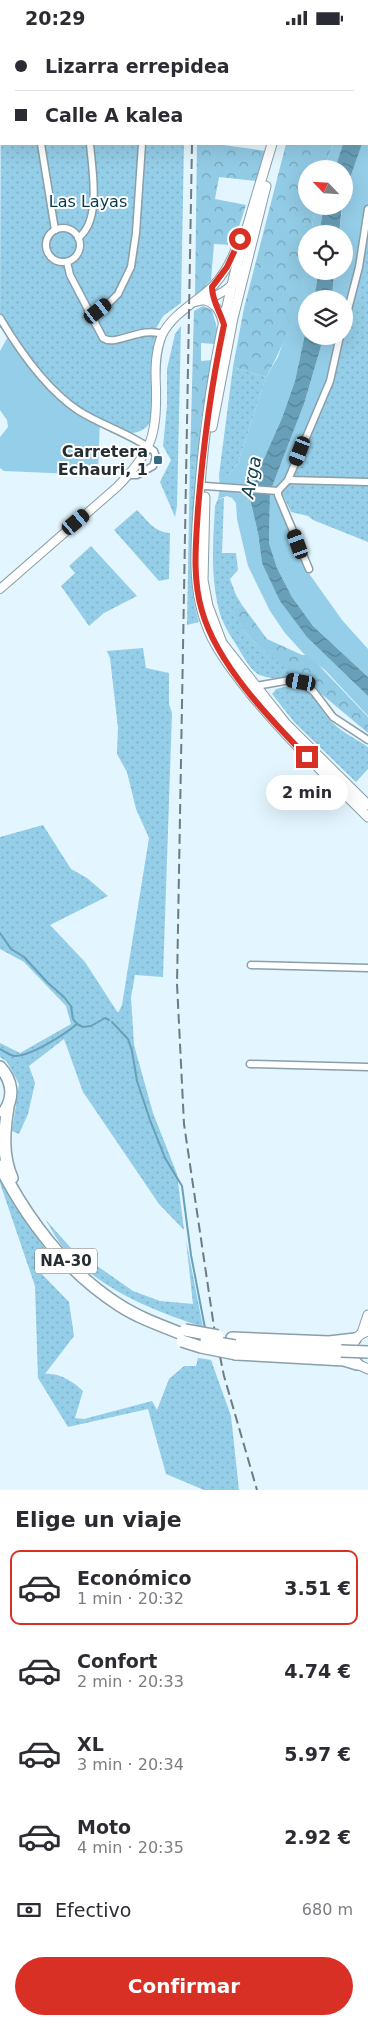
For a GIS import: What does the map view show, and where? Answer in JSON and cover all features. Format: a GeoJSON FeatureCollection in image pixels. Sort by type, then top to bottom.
{"type":"FeatureCollection","features":[{"type":"Feature","properties":{"kind":"highway"},"geometry":{"type":"LineString","coordinates":[[0,1067],[11,1085],[8,1107],[0,1117]]}},
{"type":"Feature","properties":{"kind":"highway","name":"NA-30"},"geometry":{"type":"LineString","coordinates":[[8,1107],[4,1128],[4,1149],[10,1175],[22,1205]]}},
{"type":"Feature","properties":{"kind":"highway","name":"NA-30"},"geometry":{"type":"LineString","coordinates":[[0,1166],[22,1205],[44,1237],[73,1268],[120,1305],[155,1324],[208,1342],[234,1346],[368,1352]]}},
{"type":"Feature","properties":{"kind":"highway"},"geometry":{"type":"LineString","coordinates":[[120,1305],[138,1321],[184,1335]]}},
{"type":"Feature","properties":{"kind":"highway"},"geometry":{"type":"LineString","coordinates":[[234,1346],[329,1342],[362,1334]]}},
{"type":"Feature","properties":{"kind":"highway"},"geometry":{"type":"LineString","coordinates":[[234,1346],[344,1360],[357,1364]]}},
{"type":"Feature","properties":{"kind":"main road"},"geometry":{"type":"LineString","coordinates":[[272,145],[225,355],[210,439],[203,485],[203,580],[208,606],[222,643],[286,725],[368,805]]}},
{"type":"Feature","properties":{"kind":"main road"},"geometry":{"type":"LineString","coordinates":[[278,145],[232,285],[224,325],[210,400],[196,547],[196,573],[202,610],[215,645],[234,673],[279,729],[368,817]]}},
{"type":"Feature","properties":{"kind":"main road"},"geometry":{"type":"LineString","coordinates":[[368,1315],[362,1334],[351,1351],[357,1364],[368,1369]]}},
{"type":"Feature","properties":{"kind":"street"},"geometry":{"type":"LineString","coordinates":[[42,145],[55,230]]}},
{"type":"Feature","properties":{"kind":"street"},"geometry":{"type":"LineString","coordinates":[[78,238],[83,235],[88,226],[93,209],[90,145]]}},
{"type":"Feature","properties":{"kind":"street"},"geometry":{"type":"LineString","coordinates":[[92,316],[118,294],[131,267],[136,233],[142,145]]}},
{"type":"Feature","properties":{"kind":"street"},"geometry":{"type":"LineString","coordinates":[[353,290],[359,267],[368,209]]}},
{"type":"Feature","properties":{"kind":"street"},"geometry":{"type":"LineString","coordinates":[[0,589],[129,475],[142,459],[148,447],[156,410],[156,359],[163,334],[172,320],[214,285],[232,259],[245,223],[256,211]]}},
{"type":"Feature","properties":{"kind":"street"},"geometry":{"type":"LineString","coordinates":[[66,229],[78,238],[78,252],[67,262],[56,261],[46,250],[47,240],[55,230],[66,229]]}},
{"type":"Feature","properties":{"kind":"street"},"geometry":{"type":"LineString","coordinates":[[67,262],[70,275],[103,338],[108,341],[153,331],[163,334]]}},
{"type":"Feature","properties":{"kind":"street"},"geometry":{"type":"LineString","coordinates":[[214,285],[226,283],[232,285],[236,294],[226,339],[225,355]]}},
{"type":"Feature","properties":{"kind":"street"},"geometry":{"type":"LineString","coordinates":[[214,285],[212,296],[224,325]]}},
{"type":"Feature","properties":{"kind":"street"},"geometry":{"type":"LineString","coordinates":[[193,303],[212,296],[232,285]]}},
{"type":"Feature","properties":{"kind":"street"},"geometry":{"type":"LineString","coordinates":[[203,300],[215,305]]}},
{"type":"Feature","properties":{"kind":"street"},"geometry":{"type":"LineString","coordinates":[[0,318],[40,373],[65,400],[94,419],[154,451],[156,457],[153,466],[136,475],[129,475]]}},
{"type":"Feature","properties":{"kind":"street"},"geometry":{"type":"LineString","coordinates":[[203,485],[276,491],[288,480],[330,381],[338,345]]}},
{"type":"Feature","properties":{"kind":"street"},"geometry":{"type":"LineString","coordinates":[[288,480],[368,482]]}},
{"type":"Feature","properties":{"kind":"street"},"geometry":{"type":"LineString","coordinates":[[276,491],[309,569]]}},
{"type":"Feature","properties":{"kind":"street"},"geometry":{"type":"LineString","coordinates":[[256,686],[290,680],[301,682],[314,692],[333,717],[368,740]]}},
{"type":"Feature","properties":{"kind":"street"},"geometry":{"type":"LineString","coordinates":[[251,965],[368,968]]}},
{"type":"Feature","properties":{"kind":"street"},"geometry":{"type":"LineString","coordinates":[[250,1064],[368,1067]]}},
{"type":"Feature","properties":{"kind":"green space","name":"Las Layas"},"geometry":{"type":"Polygon","coordinates":[[[1,145],[184,145],[181,303],[163,316],[153,334],[163,334],[155,365],[155,406],[149,424],[142,430],[132,433],[79,411],[53,389],[7,328],[0,328],[1,145]]]}},
{"type":"Feature","properties":{"kind":"green space"},"geometry":{"type":"Polygon","coordinates":[[[197,145],[223,145],[266,151],[256,181],[219,177],[215,199],[246,205],[233,245],[214,244],[211,280],[195,297],[197,145]]]}},
{"type":"Feature","properties":{"kind":"green space"},"geometry":{"type":"Polygon","coordinates":[[[286,145],[333,145],[327,160],[298,160],[298,215],[314,215],[312,225],[298,225],[298,280],[304,280],[301,290],[298,290],[298,301],[278,353],[266,377],[233,367],[244,308],[286,145]]]}},
{"type":"Feature","properties":{"kind":"green space"},"geometry":{"type":"Polygon","coordinates":[[[333,145],[343,145],[338,160],[327,160],[333,145]]]}},
{"type":"Feature","properties":{"kind":"green space"},"geometry":{"type":"Polygon","coordinates":[[[362,145],[368,145],[368,241],[364,274],[353,320],[353,290],[333,290],[333,280],[353,280],[353,225],[340,225],[341,215],[353,215],[353,169],[362,145]]]}},
{"type":"Feature","properties":{"kind":"green space"},"geometry":{"type":"Polygon","coordinates":[[[314,215],[322,215],[321,225],[312,225],[314,215]]]}},
{"type":"Feature","properties":{"kind":"green space"},"geometry":{"type":"Polygon","coordinates":[[[368,241],[368,542],[313,520],[308,516],[291,512],[282,493],[333,378],[341,345],[353,345],[353,300],[368,241]]]}},
{"type":"Feature","properties":{"kind":"green space"},"geometry":{"type":"Polygon","coordinates":[[[302,280],[318,280],[316,290],[300,290],[302,280]]]}},
{"type":"Feature","properties":{"kind":"green space"},"geometry":{"type":"Polygon","coordinates":[[[298,299],[298,345],[303,345],[295,381],[282,418],[258,472],[250,499],[258,533],[262,563],[342,669],[368,696],[368,716],[325,670],[304,654],[285,633],[270,611],[248,566],[237,519],[236,503],[227,496],[218,499],[220,488],[219,475],[223,477],[232,471],[238,463],[266,377],[278,357],[298,299]]]}},
{"type":"Feature","properties":{"kind":"green space"},"geometry":{"type":"Polygon","coordinates":[[[203,306],[212,310],[217,329],[214,344],[201,343],[201,361],[213,360],[201,421],[197,463],[190,462],[194,311],[203,306]]]}},
{"type":"Feature","properties":{"kind":"green space"},"geometry":{"type":"Polygon","coordinates":[[[181,326],[177,506],[175,517],[160,482],[171,460],[163,446],[167,406],[167,369],[175,334],[181,326]]]}},
{"type":"Feature","properties":{"kind":"green space"},"geometry":{"type":"Polygon","coordinates":[[[10,333],[65,400],[100,419],[98,475],[4,471],[0,468],[0,437],[8,427],[7,420],[0,410],[0,351],[10,333]]]}},
{"type":"Feature","properties":{"kind":"green space"},"geometry":{"type":"Polygon","coordinates":[[[321,345],[345,345],[324,402],[282,493],[303,565],[342,620],[368,649],[368,677],[313,626],[292,597],[277,568],[269,543],[270,492],[304,404],[321,345]]]}},
{"type":"Feature","properties":{"kind":"green space"},"geometry":{"type":"Polygon","coordinates":[[[233,367],[266,377],[238,463],[223,478],[219,475],[233,367]]]}},
{"type":"Feature","properties":{"kind":"green space"},"geometry":{"type":"Polygon","coordinates":[[[190,462],[197,463],[191,563],[194,603],[199,622],[187,625],[190,462]]]}},
{"type":"Feature","properties":{"kind":"green space"},"geometry":{"type":"Polygon","coordinates":[[[224,498],[222,553],[236,553],[238,570],[230,579],[242,605],[234,609],[243,629],[253,641],[297,677],[283,679],[265,677],[257,673],[246,661],[222,619],[213,573],[213,547],[215,506],[218,499],[224,498]]]}},
{"type":"Feature","properties":{"kind":"green space"},"geometry":{"type":"Polygon","coordinates":[[[137,510],[155,528],[170,533],[169,579],[159,581],[114,530],[137,510]]]}},
{"type":"Feature","properties":{"kind":"green space"},"geometry":{"type":"Polygon","coordinates":[[[91,546],[137,596],[104,613],[89,626],[61,586],[75,573],[69,566],[91,546]]]}},
{"type":"Feature","properties":{"kind":"green space"},"geometry":{"type":"Polygon","coordinates":[[[242,605],[267,639],[302,655],[309,655],[368,717],[368,733],[253,641],[243,629],[233,609],[242,605]]]}},
{"type":"Feature","properties":{"kind":"green space"},"geometry":{"type":"Polygon","coordinates":[[[143,648],[146,668],[169,673],[169,704],[172,713],[163,977],[135,975],[131,997],[134,1045],[153,1113],[177,1174],[184,1230],[159,1204],[83,1092],[64,1039],[29,1066],[35,1083],[28,1114],[19,1134],[12,1131],[19,1084],[7,1062],[0,1057],[0,1043],[20,1053],[71,1024],[66,1006],[24,962],[0,949],[0,837],[43,825],[71,869],[87,878],[108,896],[50,925],[85,962],[118,1013],[122,1005],[149,838],[136,809],[127,772],[117,754],[118,728],[110,658],[107,651],[143,648]]]}},
{"type":"Feature","properties":{"kind":"green space"},"geometry":{"type":"Polygon","coordinates":[[[292,685],[307,691],[336,726],[368,747],[368,769],[356,782],[295,723],[272,694],[276,689],[292,685]]]}},
{"type":"Feature","properties":{"kind":"green space"},"geometry":{"type":"Polygon","coordinates":[[[0,1175],[50,1257],[40,1272],[69,1302],[74,1336],[45,1374],[66,1378],[83,1391],[75,1418],[84,1419],[152,1401],[157,1410],[169,1379],[184,1366],[196,1366],[198,1358],[211,1360],[231,1416],[239,1490],[204,1490],[166,1474],[148,1409],[68,1427],[38,1378],[35,1286],[0,1183],[0,1175]]]}},
{"type":"Feature","properties":{"kind":"green space"},"geometry":{"type":"Polygon","coordinates":[[[45,1219],[70,1247],[133,1291],[160,1301],[193,1304],[186,1240],[203,1327],[146,1306],[110,1287],[78,1263],[64,1248],[45,1219]]]}},
{"type":"Feature","properties":{"kind":"water"},"geometry":{"type":"Polygon","coordinates":[[[343,145],[362,145],[353,169],[353,160],[338,160],[343,145]]]}},
{"type":"Feature","properties":{"kind":"water"},"geometry":{"type":"Polygon","coordinates":[[[322,215],[341,215],[340,225],[321,225],[322,215]]]}},
{"type":"Feature","properties":{"kind":"water"},"geometry":{"type":"Polygon","coordinates":[[[317,280],[333,280],[333,290],[316,290],[317,280]]]}},
{"type":"Feature","properties":{"kind":"water"},"geometry":{"type":"Polygon","coordinates":[[[303,345],[321,345],[304,404],[270,492],[269,543],[277,568],[292,597],[313,626],[368,677],[368,696],[307,637],[280,601],[262,563],[258,533],[250,499],[258,472],[282,418],[295,381],[303,345]]]}},
{"type":"Feature","properties":{"kind":"waterway"},"geometry":{"type":"LineString","coordinates":[[0,933],[11,949],[24,957],[64,997],[71,1006],[73,1019],[77,1024],[83,1027],[91,1026],[105,1018],[109,1020]]}},
{"type":"Feature","properties":{"kind":"waterway"},"geometry":{"type":"LineString","coordinates":[[112,1022],[128,1039],[137,1081],[150,1120],[165,1158],[182,1186],[191,1255],[205,1328]]}},
{"type":"Feature","properties":{"kind":"waterway"},"geometry":{"type":"LineString","coordinates":[[0,1049],[14,1056],[29,1053],[56,1039],[77,1024]]}},
{"type":"Feature","properties":{"kind":"railway"},"geometry":{"type":"LineString","coordinates":[[192,145],[177,984],[184,1124],[214,1327],[224,1376],[257,1490]]}},
{"type":"Feature","properties":{"kind":"place","name":"Carretera Echauri, 1"},"geometry":{"type":"Point","coordinates":[158,460]}},
{"type":"Feature","properties":{"kind":"route"},"geometry":{"type":"LineString","coordinates":[[240,239],[232,259],[212,287],[212,296],[224,325],[215,365],[206,426],[200,485],[196,573],[202,610],[215,645],[234,673],[279,729],[307,757]]}},
{"type":"Feature","properties":{"kind":"water label","name":"Arga"},"geometry":{"type":"Point","coordinates":[251,477]}}]}
